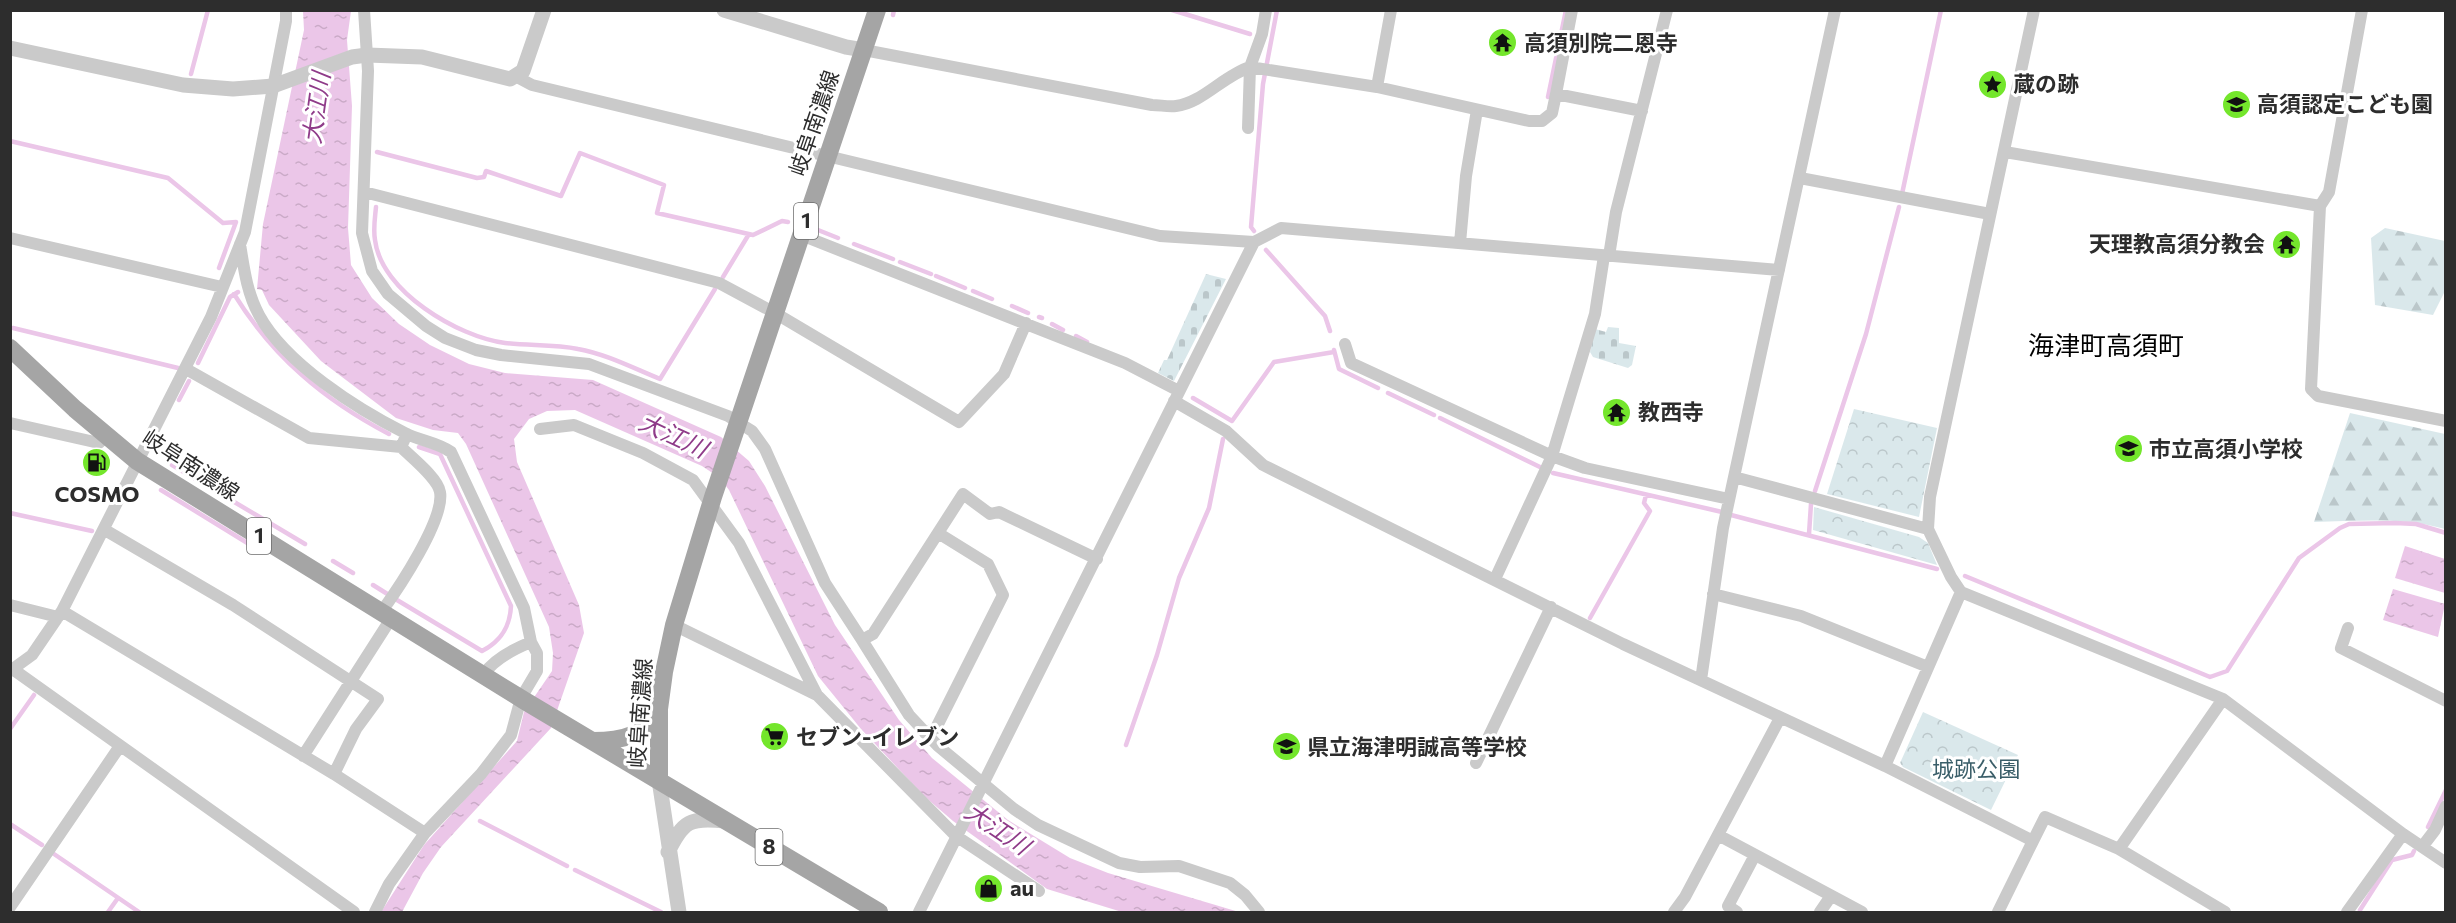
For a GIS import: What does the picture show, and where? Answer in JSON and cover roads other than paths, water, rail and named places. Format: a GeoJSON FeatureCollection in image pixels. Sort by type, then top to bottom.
{"type":"FeatureCollection","features":[{"type":"Feature","properties":{"kind":"main road","name":"岐阜南濃線"},"geometry":{"type":"LineString","coordinates":[[659,780],[659,709],[674,625],[712,501],[877,10]]}},
{"type":"Feature","properties":{"kind":"main road","name":"岐阜南濃線"},"geometry":{"type":"LineString","coordinates":[[10,348],[106,436],[137,461],[523,699],[659,780]]}},
{"type":"Feature","properties":{"kind":"main road"},"geometry":{"type":"LineString","coordinates":[[593,741],[629,738],[651,722],[659,709]]}},
{"type":"Feature","properties":{"kind":"main road","name":"8"},"geometry":{"type":"LineString","coordinates":[[659,780],[879,912]]}},
{"type":"Feature","properties":{"kind":"street"},"geometry":{"type":"LineString","coordinates":[[286,10],[279,84],[245,232],[211,317],[137,461],[105,530],[60,614],[32,655],[12,671],[354,912]]}},
{"type":"Feature","properties":{"kind":"street"},"geometry":{"type":"LineString","coordinates":[[364,10],[363,24],[367,55],[362,233],[372,271],[388,294],[426,326],[476,350],[589,364],[737,427],[752,431],[765,449],[825,583],[909,715],[925,733],[982,786],[1038,825],[1119,863],[1140,867],[1179,866],[1230,883],[1245,895],[1259,912]]}},
{"type":"Feature","properties":{"kind":"street"},"geometry":{"type":"LineString","coordinates":[[10,48],[183,85],[233,89],[279,84],[351,57],[367,55],[422,57],[510,79],[517,77],[523,71],[544,10]]}},
{"type":"Feature","properties":{"kind":"street"},"geometry":{"type":"LineString","coordinates":[[724,10],[846,47],[1152,105],[1176,106],[1197,100],[1232,73],[1254,68],[1377,87],[1477,110],[1542,121],[1552,113],[1572,10]]}},
{"type":"Feature","properties":{"kind":"street"},"geometry":{"type":"LineString","coordinates":[[1248,128],[1254,68],[1266,10]]}},
{"type":"Feature","properties":{"kind":"street"},"geometry":{"type":"LineString","coordinates":[[1377,87],[1391,10]]}},
{"type":"Feature","properties":{"kind":"street"},"geometry":{"type":"LineString","coordinates":[[1495,579],[1552,456],[1595,314],[1616,212],[1667,10]]}},
{"type":"Feature","properties":{"kind":"street"},"geometry":{"type":"LineString","coordinates":[[1701,680],[1729,499],[1835,10]]}},
{"type":"Feature","properties":{"kind":"street"},"geometry":{"type":"LineString","coordinates":[[2034,10],[1930,497],[1928,530],[1961,592],[2223,699],[2403,834],[2445,862]]}},
{"type":"Feature","properties":{"kind":"street"},"geometry":{"type":"LineString","coordinates":[[2362,10],[2329,192],[2320,206],[2310,389],[2318,396],[2445,421]]}},
{"type":"Feature","properties":{"kind":"street"},"geometry":{"type":"LineString","coordinates":[[517,77],[532,85],[1160,236],[1254,242],[1281,228],[1779,270]]}},
{"type":"Feature","properties":{"kind":"street"},"geometry":{"type":"LineString","coordinates":[[1556,94],[1642,111]]}},
{"type":"Feature","properties":{"kind":"street"},"geometry":{"type":"LineString","coordinates":[[1461,243],[1466,177],[1477,110]]}},
{"type":"Feature","properties":{"kind":"street"},"geometry":{"type":"LineString","coordinates":[[2005,152],[2320,206]]}},
{"type":"Feature","properties":{"kind":"street"},"geometry":{"type":"LineString","coordinates":[[1800,178],[1990,214]]}},
{"type":"Feature","properties":{"kind":"street"},"geometry":{"type":"LineString","coordinates":[[364,192],[719,283],[775,313],[959,422],[1004,374],[1026,323]]}},
{"type":"Feature","properties":{"kind":"street"},"geometry":{"type":"LineString","coordinates":[[801,235],[1125,363],[1226,431],[1263,465],[1701,680],[1886,766],[2033,841]]}},
{"type":"Feature","properties":{"kind":"street"},"geometry":{"type":"LineString","coordinates":[[10,238],[222,287]]}},
{"type":"Feature","properties":{"kind":"street"},"geometry":{"type":"LineString","coordinates":[[919,912],[1254,242]]}},
{"type":"Feature","properties":{"kind":"street"},"geometry":{"type":"LineString","coordinates":[[240,243],[247,287],[259,316],[279,344],[353,402],[407,434],[443,446],[451,452],[524,608],[531,642],[537,653],[537,671],[523,699],[511,735],[481,774],[425,833],[389,884],[375,912]]}},
{"type":"Feature","properties":{"kind":"street"},"geometry":{"type":"LineString","coordinates":[[1345,344],[1351,363],[1552,456],[1623,478],[1729,499]]}},
{"type":"Feature","properties":{"kind":"street"},"geometry":{"type":"LineString","coordinates":[[186,369],[309,438],[401,447],[422,466],[440,490],[440,500],[427,539],[351,682],[303,756]]}},
{"type":"Feature","properties":{"kind":"street"},"geometry":{"type":"LineString","coordinates":[[10,423],[99,443],[106,436]]}},
{"type":"Feature","properties":{"kind":"street"},"geometry":{"type":"LineString","coordinates":[[540,429],[574,425],[643,453],[693,480],[712,501],[739,543],[818,695],[958,834],[1039,891]]}},
{"type":"Feature","properties":{"kind":"street"},"geometry":{"type":"LineString","coordinates":[[401,447],[407,434]]}},
{"type":"Feature","properties":{"kind":"street"},"geometry":{"type":"LineString","coordinates":[[1734,477],[1928,530]]}},
{"type":"Feature","properties":{"kind":"street"},"geometry":{"type":"LineString","coordinates":[[862,640],[873,634],[963,494],[990,513],[999,512],[1097,559]]}},
{"type":"Feature","properties":{"kind":"street"},"geometry":{"type":"LineString","coordinates":[[105,530],[233,605],[378,699],[356,729],[334,774]]}},
{"type":"Feature","properties":{"kind":"street"},"geometry":{"type":"LineString","coordinates":[[925,733],[936,728],[1003,595],[988,564],[938,533]]}},
{"type":"Feature","properties":{"kind":"street"},"geometry":{"type":"LineString","coordinates":[[1886,766],[1961,592]]}},
{"type":"Feature","properties":{"kind":"street"},"geometry":{"type":"LineString","coordinates":[[1713,594],[1801,616],[1928,667]]}},
{"type":"Feature","properties":{"kind":"street"},"geometry":{"type":"LineString","coordinates":[[10,605],[60,614],[334,774],[425,833]]}},
{"type":"Feature","properties":{"kind":"street"},"geometry":{"type":"LineString","coordinates":[[1476,763],[1551,607]]}},
{"type":"Feature","properties":{"kind":"street"},"geometry":{"type":"LineString","coordinates":[[674,625],[818,695]]}},
{"type":"Feature","properties":{"kind":"street"},"geometry":{"type":"LineString","coordinates":[[2348,628],[2341,648],[2445,701]]}},
{"type":"Feature","properties":{"kind":"street"},"geometry":{"type":"LineString","coordinates":[[484,674],[489,666],[515,649],[531,642]]}},
{"type":"Feature","properties":{"kind":"street"},"geometry":{"type":"LineString","coordinates":[[2119,849],[2223,699]]}},
{"type":"Feature","properties":{"kind":"street"},"geometry":{"type":"LineString","coordinates":[[1674,912],[1685,897],[1780,718]]}},
{"type":"Feature","properties":{"kind":"street"},"geometry":{"type":"LineString","coordinates":[[10,907],[120,746]]}},
{"type":"Feature","properties":{"kind":"street"},"geometry":{"type":"LineString","coordinates":[[659,780],[668,852],[679,912]]}},
{"type":"Feature","properties":{"kind":"street"},"geometry":{"type":"LineString","coordinates":[[2422,847],[2435,830],[2445,806]]}},
{"type":"Feature","properties":{"kind":"street"},"geometry":{"type":"LineString","coordinates":[[1998,912],[2045,817],[2119,849],[2225,912]]}},
{"type":"Feature","properties":{"kind":"street"},"geometry":{"type":"LineString","coordinates":[[668,852],[682,827],[690,822],[704,819],[724,821]]}},
{"type":"Feature","properties":{"kind":"street"},"geometry":{"type":"LineString","coordinates":[[2347,912],[2403,834]]}},
{"type":"Feature","properties":{"kind":"street"},"geometry":{"type":"LineString","coordinates":[[1718,835],[1862,912]]}},
{"type":"Feature","properties":{"kind":"street"},"geometry":{"type":"LineString","coordinates":[[1737,912],[1728,906],[1755,855]]}},
{"type":"Feature","properties":{"kind":"street"},"geometry":{"type":"LineString","coordinates":[[1820,912],[1831,896]]}},
{"type":"Feature","properties":{"kind":"water","name":"大江川"},"geometry":{"type":"Polygon","coordinates":[[[303,11],[351,11],[347,40],[352,106],[348,228],[351,265],[372,298],[399,324],[430,345],[469,364],[505,373],[593,380],[721,437],[749,461],[765,486],[835,625],[899,720],[932,758],[1008,820],[1070,858],[1108,873],[1239,912],[1122,912],[1047,889],[953,821],[924,796],[861,729],[818,676],[729,490],[720,478],[702,466],[575,410],[547,411],[529,419],[514,439],[517,462],[579,605],[584,633],[551,728],[441,847],[423,873],[402,912],[381,912],[424,845],[517,741],[524,712],[552,671],[553,653],[549,627],[466,444],[458,433],[433,430],[396,418],[321,361],[269,305],[262,290],[257,289],[263,224],[304,30],[303,11]]]}},
{"type":"Feature","properties":{"kind":"water"},"geometry":{"type":"Polygon","coordinates":[[[2405,546],[2445,559],[2445,593],[2395,578],[2405,546]]]}},
{"type":"Feature","properties":{"kind":"water"},"geometry":{"type":"Polygon","coordinates":[[[2393,589],[2445,604],[2438,637],[2383,620],[2393,589]]]}},
{"type":"Feature","properties":{"kind":"waterway"},"geometry":{"type":"LineString","coordinates":[[191,74],[208,10]]}},
{"type":"Feature","properties":{"kind":"waterway"},"geometry":{"type":"LineString","coordinates":[[893,15],[894,10]]}},
{"type":"Feature","properties":{"kind":"waterway"},"geometry":{"type":"LineString","coordinates":[[1172,10],[1250,34]]}},
{"type":"Feature","properties":{"kind":"waterway"},"geometry":{"type":"LineString","coordinates":[[1254,231],[1251,227],[1263,84],[1277,10]]}},
{"type":"Feature","properties":{"kind":"waterway"},"geometry":{"type":"LineString","coordinates":[[1548,97],[1566,10]]}},
{"type":"Feature","properties":{"kind":"waterway"},"geometry":{"type":"LineString","coordinates":[[1902,194],[1941,10]]}},
{"type":"Feature","properties":{"kind":"waterway"},"geometry":{"type":"LineString","coordinates":[[10,141],[168,178],[223,223],[236,222],[219,268]]}},
{"type":"Feature","properties":{"kind":"waterway"},"geometry":{"type":"LineString","coordinates":[[377,152],[477,178],[484,177],[486,171],[561,196],[580,153],[664,185],[657,213],[753,235],[782,221],[788,222]]}},
{"type":"Feature","properties":{"kind":"waterway"},"geometry":{"type":"LineString","coordinates":[[376,207],[375,240],[380,259],[391,277],[425,308],[466,332],[486,339],[588,351],[660,379],[715,289]]}},
{"type":"Feature","properties":{"kind":"waterway"},"geometry":{"type":"LineString","coordinates":[[1815,491],[1866,334],[1899,207]]}},
{"type":"Feature","properties":{"kind":"waterway"},"geometry":{"type":"LineString","coordinates":[[818,230],[838,238]]}},
{"type":"Feature","properties":{"kind":"waterway"},"geometry":{"type":"LineString","coordinates":[[723,277],[749,234]]}},
{"type":"Feature","properties":{"kind":"waterway"},"geometry":{"type":"LineString","coordinates":[[854,244],[893,259]]}},
{"type":"Feature","properties":{"kind":"waterway"},"geometry":{"type":"LineString","coordinates":[[1266,250],[1325,316],[1330,331]]}},
{"type":"Feature","properties":{"kind":"waterway"},"geometry":{"type":"LineString","coordinates":[[900,262],[931,274]]}},
{"type":"Feature","properties":{"kind":"waterway"},"geometry":{"type":"LineString","coordinates":[[936,276],[965,288]]}},
{"type":"Feature","properties":{"kind":"waterway"},"geometry":{"type":"LineString","coordinates":[[973,291],[992,299]]}},
{"type":"Feature","properties":{"kind":"waterway"},"geometry":{"type":"LineString","coordinates":[[198,363],[230,297],[238,292]]}},
{"type":"Feature","properties":{"kind":"waterway"},"geometry":{"type":"LineString","coordinates":[[234,294],[266,338],[302,375],[343,407],[389,434]]}},
{"type":"Feature","properties":{"kind":"waterway"},"geometry":{"type":"LineString","coordinates":[[1012,306],[1028,313]]}},
{"type":"Feature","properties":{"kind":"waterway"},"geometry":{"type":"LineString","coordinates":[[1052,324],[1063,330]]}},
{"type":"Feature","properties":{"kind":"waterway"},"geometry":{"type":"LineString","coordinates":[[13,328],[178,368]]}},
{"type":"Feature","properties":{"kind":"waterway"},"geometry":{"type":"LineString","coordinates":[[1076,336],[1087,342]]}},
{"type":"Feature","properties":{"kind":"waterway"},"geometry":{"type":"LineString","coordinates":[[1334,350],[1339,369],[1378,388]]}},
{"type":"Feature","properties":{"kind":"waterway"},"geometry":{"type":"LineString","coordinates":[[1193,398],[1232,421],[1274,362],[1334,352]]}},
{"type":"Feature","properties":{"kind":"waterway"},"geometry":{"type":"LineString","coordinates":[[179,400],[189,381]]}},
{"type":"Feature","properties":{"kind":"waterway"},"geometry":{"type":"LineString","coordinates":[[1388,393],[1434,415]]}},
{"type":"Feature","properties":{"kind":"waterway"},"geometry":{"type":"LineString","coordinates":[[1440,418],[1542,468]]}},
{"type":"Feature","properties":{"kind":"waterway"},"geometry":{"type":"LineString","coordinates":[[1126,745],[1157,655],[1179,578],[1209,508],[1223,439]]}},
{"type":"Feature","properties":{"kind":"waterway"},"geometry":{"type":"LineString","coordinates":[[397,600],[482,651],[503,633],[510,614],[511,606],[440,454],[419,447]]}},
{"type":"Feature","properties":{"kind":"waterway"},"geometry":{"type":"LineString","coordinates":[[172,465],[305,544]]}},
{"type":"Feature","properties":{"kind":"waterway"},"geometry":{"type":"LineString","coordinates":[[1553,473],[1722,512]]}},
{"type":"Feature","properties":{"kind":"waterway"},"geometry":{"type":"LineString","coordinates":[[161,490],[249,544]]}},
{"type":"Feature","properties":{"kind":"waterway"},"geometry":{"type":"LineString","coordinates":[[1590,618],[1650,511],[1644,503],[1646,495]]}},
{"type":"Feature","properties":{"kind":"waterway"},"geometry":{"type":"LineString","coordinates":[[1809,534],[1811,504]]}},
{"type":"Feature","properties":{"kind":"waterway"},"geometry":{"type":"LineString","coordinates":[[10,513],[92,531]]}},
{"type":"Feature","properties":{"kind":"waterway"},"geometry":{"type":"LineString","coordinates":[[1731,515],[1937,569]]}},
{"type":"Feature","properties":{"kind":"waterway"},"geometry":{"type":"LineString","coordinates":[[1965,576],[2210,677],[2227,671],[2299,558],[2340,528],[2349,524],[2395,523],[2416,524],[2446,533]]}},
{"type":"Feature","properties":{"kind":"waterway"},"geometry":{"type":"LineString","coordinates":[[333,561],[353,573]]}},
{"type":"Feature","properties":{"kind":"waterway"},"geometry":{"type":"LineString","coordinates":[[373,585],[389,595]]}},
{"type":"Feature","properties":{"kind":"waterway"},"geometry":{"type":"LineString","coordinates":[[10,729],[34,695]]}},
{"type":"Feature","properties":{"kind":"waterway"},"geometry":{"type":"LineString","coordinates":[[2428,827],[2446,790]]}},
{"type":"Feature","properties":{"kind":"waterway"},"geometry":{"type":"LineString","coordinates":[[480,821],[567,866]]}},
{"type":"Feature","properties":{"kind":"waterway"},"geometry":{"type":"LineString","coordinates":[[10,824],[42,845]]}},
{"type":"Feature","properties":{"kind":"waterway"},"geometry":{"type":"LineString","coordinates":[[2360,910],[2392,860],[2412,855],[2414,851]]}},
{"type":"Feature","properties":{"kind":"waterway"},"geometry":{"type":"LineString","coordinates":[[54,854],[139,912]]}},
{"type":"Feature","properties":{"kind":"waterway"},"geometry":{"type":"LineString","coordinates":[[575,870],[661,912]]}},
{"type":"Feature","properties":{"kind":"waterway"},"geometry":{"type":"LineString","coordinates":[[108,912],[118,898]]}},
{"type":"Feature","properties":{"kind":"place","name":"高須別院二恩寺"},"geometry":{"type":"Point","coordinates":[1503,43]}},
{"type":"Feature","properties":{"kind":"place","name":"蔵の跡"},"geometry":{"type":"Point","coordinates":[1992,84]}},
{"type":"Feature","properties":{"kind":"place","name":"高須認定こども園"},"geometry":{"type":"Point","coordinates":[2236,104]}},
{"type":"Feature","properties":{"kind":"place","name":"天理教高須分教会"},"geometry":{"type":"Point","coordinates":[2286,244]}},
{"type":"Feature","properties":{"kind":"place","name":"教西寺"},"geometry":{"type":"Point","coordinates":[1617,412]}},
{"type":"Feature","properties":{"kind":"place","name":"市立高須小学校"},"geometry":{"type":"Point","coordinates":[2128,449]}},
{"type":"Feature","properties":{"kind":"place","name":"COSMO"},"geometry":{"type":"Point","coordinates":[97,462]}},
{"type":"Feature","properties":{"kind":"place","name":"セブン-イレブン"},"geometry":{"type":"Point","coordinates":[775,737]}},
{"type":"Feature","properties":{"kind":"place","name":"県立海津明誠高等学校"},"geometry":{"type":"Point","coordinates":[1286,747]}},
{"type":"Feature","properties":{"kind":"place","name":"au"},"geometry":{"type":"Point","coordinates":[989,888]}},
{"type":"Feature","properties":{"kind":"district","name":"海津町高須町"},"geometry":{"type":"Point","coordinates":[2106,346]}},
{"type":"Feature","properties":{"kind":"park label","name":"城跡公園"},"geometry":{"type":"Point","coordinates":[1976,769]}}]}
